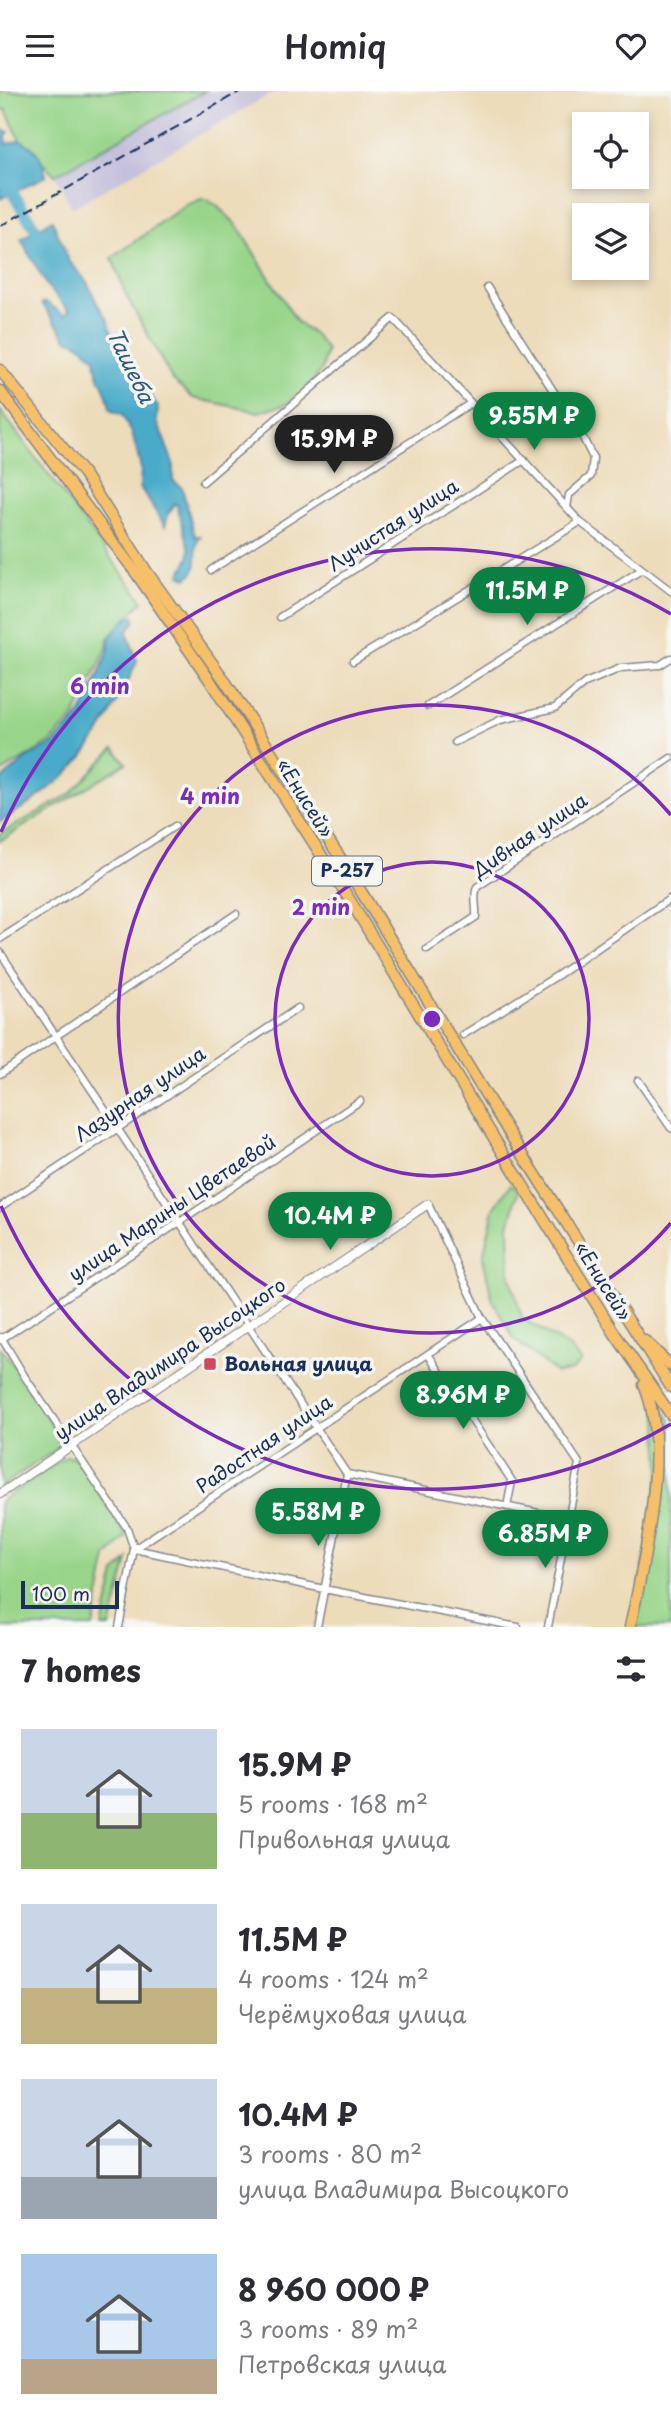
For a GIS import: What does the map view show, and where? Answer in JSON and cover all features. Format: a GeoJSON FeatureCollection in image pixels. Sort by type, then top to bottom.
{"type":"FeatureCollection","features":[{"type":"Feature","properties":{"kind":"main road","name":"«Енисей»"},"geometry":{"type":"LineString","coordinates":[[0,370],[84,474],[147,572],[232,692],[342,862],[625,1318],[671,1387]]}},
{"type":"Feature","properties":{"kind":"main road","name":"«Енисей»"},"geometry":{"type":"LineString","coordinates":[[0,391],[136,573],[209,679],[348,897],[495,1142],[615,1334],[671,1415]]}},
{"type":"Feature","properties":{"kind":"main road"},"geometry":{"type":"LineString","coordinates":[[625,1318],[671,1366]]}},
{"type":"Feature","properties":{"kind":"main road"},"geometry":{"type":"LineString","coordinates":[[615,1334],[648,1393],[658,1440],[648,1547],[630,1627]]}},
{"type":"Feature","properties":{"kind":"street"},"geometry":{"type":"LineString","coordinates":[[487,287],[582,436],[593,459],[591,476],[569,495],[567,508]]}},
{"type":"Feature","properties":{"kind":"street"},"geometry":{"type":"LineString","coordinates":[[203,482],[393,318],[580,522],[671,591]]}},
{"type":"Feature","properties":{"kind":"street"},"geometry":{"type":"LineString","coordinates":[[211,570],[471,403]]}},
{"type":"Feature","properties":{"kind":"street","name":"Лучистая улица"},"geometry":{"type":"LineString","coordinates":[[280,617],[524,460]]}},
{"type":"Feature","properties":{"kind":"street"},"geometry":{"type":"LineString","coordinates":[[353,661],[580,522]]}},
{"type":"Feature","properties":{"kind":"street"},"geometry":{"type":"LineString","coordinates":[[428,706],[641,570]]}},
{"type":"Feature","properties":{"kind":"street"},"geometry":{"type":"LineString","coordinates":[[455,743],[500,720],[555,708],[585,683],[621,668],[660,665],[671,658]]}},
{"type":"Feature","properties":{"kind":"street","name":"Дивная улица"},"geometry":{"type":"LineString","coordinates":[[427,949],[475,917],[477,887],[671,758]]}},
{"type":"Feature","properties":{"kind":"street"},"geometry":{"type":"LineString","coordinates":[[0,939],[175,826]]}},
{"type":"Feature","properties":{"kind":"street"},"geometry":{"type":"LineString","coordinates":[[464,1035],[671,898]]}},
{"type":"Feature","properties":{"kind":"street"},"geometry":{"type":"LineString","coordinates":[[0,1075],[236,914]]}},
{"type":"Feature","properties":{"kind":"street"},"geometry":{"type":"LineString","coordinates":[[0,952],[347,1474],[317,1627]]}},
{"type":"Feature","properties":{"kind":"street","name":"Лазурная улица"},"geometry":{"type":"LineString","coordinates":[[0,1207],[298,1008]]}},
{"type":"Feature","properties":{"kind":"street"},"geometry":{"type":"LineString","coordinates":[[638,1080],[671,1129]]}},
{"type":"Feature","properties":{"kind":"street","name":"улица Марины Цветаевой"},"geometry":{"type":"LineString","coordinates":[[1,1338],[180,1223],[360,1101]]}},
{"type":"Feature","properties":{"kind":"street"},"geometry":{"type":"LineString","coordinates":[[428,1204],[482,1318],[579,1464],[548,1627]]}},
{"type":"Feature","properties":{"kind":"street","name":"улица Владимира Высоцкого"},"geometry":{"type":"LineString","coordinates":[[0,1494],[428,1204]]}},
{"type":"Feature","properties":{"kind":"street","name":"Радостная улица"},"geometry":{"type":"LineString","coordinates":[[134,1549],[482,1318]]}},
{"type":"Feature","properties":{"kind":"street"},"geometry":{"type":"LineString","coordinates":[[1,1338],[120,1515],[134,1549],[119,1627]]}},
{"type":"Feature","properties":{"kind":"street"},"geometry":{"type":"LineString","coordinates":[[428,1354],[512,1481],[507,1507]]}},
{"type":"Feature","properties":{"kind":"street"},"geometry":{"type":"LineString","coordinates":[[347,1474],[568,1519]]}},
{"type":"Feature","properties":{"kind":"street"},"geometry":{"type":"LineString","coordinates":[[134,1549],[518,1627]]}},
{"type":"Feature","properties":{"kind":"shaded area"},"geometry":{"type":"Polygon","coordinates":[[[205,91],[276,91],[72,208],[55,175],[205,91]]]}},
{"type":"Feature","properties":{"kind":"green space"},"geometry":{"type":"Polygon","coordinates":[[[0,91],[205,91],[55,175],[20,140],[6,110],[0,108],[0,91]]]}},
{"type":"Feature","properties":{"kind":"green space"},"geometry":{"type":"Polygon","coordinates":[[[204,198],[216,205],[236,224],[297,322],[315,335],[327,350],[322,369],[296,401],[259,412],[193,398],[172,379],[125,293],[112,258],[187,205],[204,198]]]}},
{"type":"Feature","properties":{"kind":"green space"},"geometry":{"type":"Polygon","coordinates":[[[0,410],[143,601],[108,638],[107,648],[74,717],[51,742],[0,773],[0,410]]]}},
{"type":"Feature","properties":{"kind":"green space"},"geometry":{"type":"Polygon","coordinates":[[[114,748],[126,763],[0,841],[0,834],[70,794],[114,748]]]}},
{"type":"Feature","properties":{"kind":"green space"},"geometry":{"type":"Polygon","coordinates":[[[511,1184],[519,1190],[509,1225],[510,1277],[522,1318],[570,1348],[581,1361],[571,1371],[556,1373],[514,1339],[492,1299],[483,1257],[494,1209],[511,1184]]]}},
{"type":"Feature","properties":{"kind":"green space"},"geometry":{"type":"Polygon","coordinates":[[[0,1348],[23,1378],[63,1445],[0,1487],[0,1348]]]}},
{"type":"Feature","properties":{"kind":"green space"},"geometry":{"type":"Polygon","coordinates":[[[657,1400],[671,1420],[671,1625],[633,1627],[660,1468],[657,1400]]]}},
{"type":"Feature","properties":{"kind":"green space"},"geometry":{"type":"Polygon","coordinates":[[[67,1456],[80,1461],[127,1536],[107,1557],[93,1627],[0,1627],[0,1501],[67,1456]]]}},
{"type":"Feature","properties":{"kind":"green space"},"geometry":{"type":"Polygon","coordinates":[[[128,1560],[110,1627],[102,1627],[115,1573],[128,1560]]]}},
{"type":"Feature","properties":{"kind":"water"},"geometry":{"type":"Polygon","coordinates":[[[0,129],[9,132],[6,135],[7,144],[20,140],[35,150],[46,176],[0,199],[0,129]]]}},
{"type":"Feature","properties":{"kind":"water","name":"Ташеба"},"geometry":{"type":"Polygon","coordinates":[[[52,220],[69,261],[87,282],[109,321],[127,363],[158,407],[157,421],[173,463],[173,480],[182,488],[195,536],[201,536],[198,541],[196,565],[186,578],[180,575],[190,550],[177,505],[174,504],[169,511],[165,526],[140,487],[141,468],[132,433],[122,415],[110,410],[95,358],[78,343],[67,339],[42,303],[46,302],[65,315],[69,310],[47,286],[21,240],[52,220]]]}},
{"type":"Feature","properties":{"kind":"water"},"geometry":{"type":"Polygon","coordinates":[[[134,616],[135,621],[127,632],[137,661],[99,734],[84,755],[56,783],[0,822],[0,781],[27,758],[54,744],[80,715],[109,650],[109,639],[123,621],[134,616]]]}},
{"type":"Feature","properties":{"kind":"waterway","name":"Ташеба"},"geometry":{"type":"LineString","coordinates":[[0,178],[13,193],[45,245]]}},
{"type":"Feature","properties":{"kind":"railway"},"geometry":{"type":"LineString","coordinates":[[0,226],[241,91]]}},
{"type":"Feature","properties":{"kind":"place","name":"Вольная улица"},"geometry":{"type":"Point","coordinates":[210,1364]}}]}
